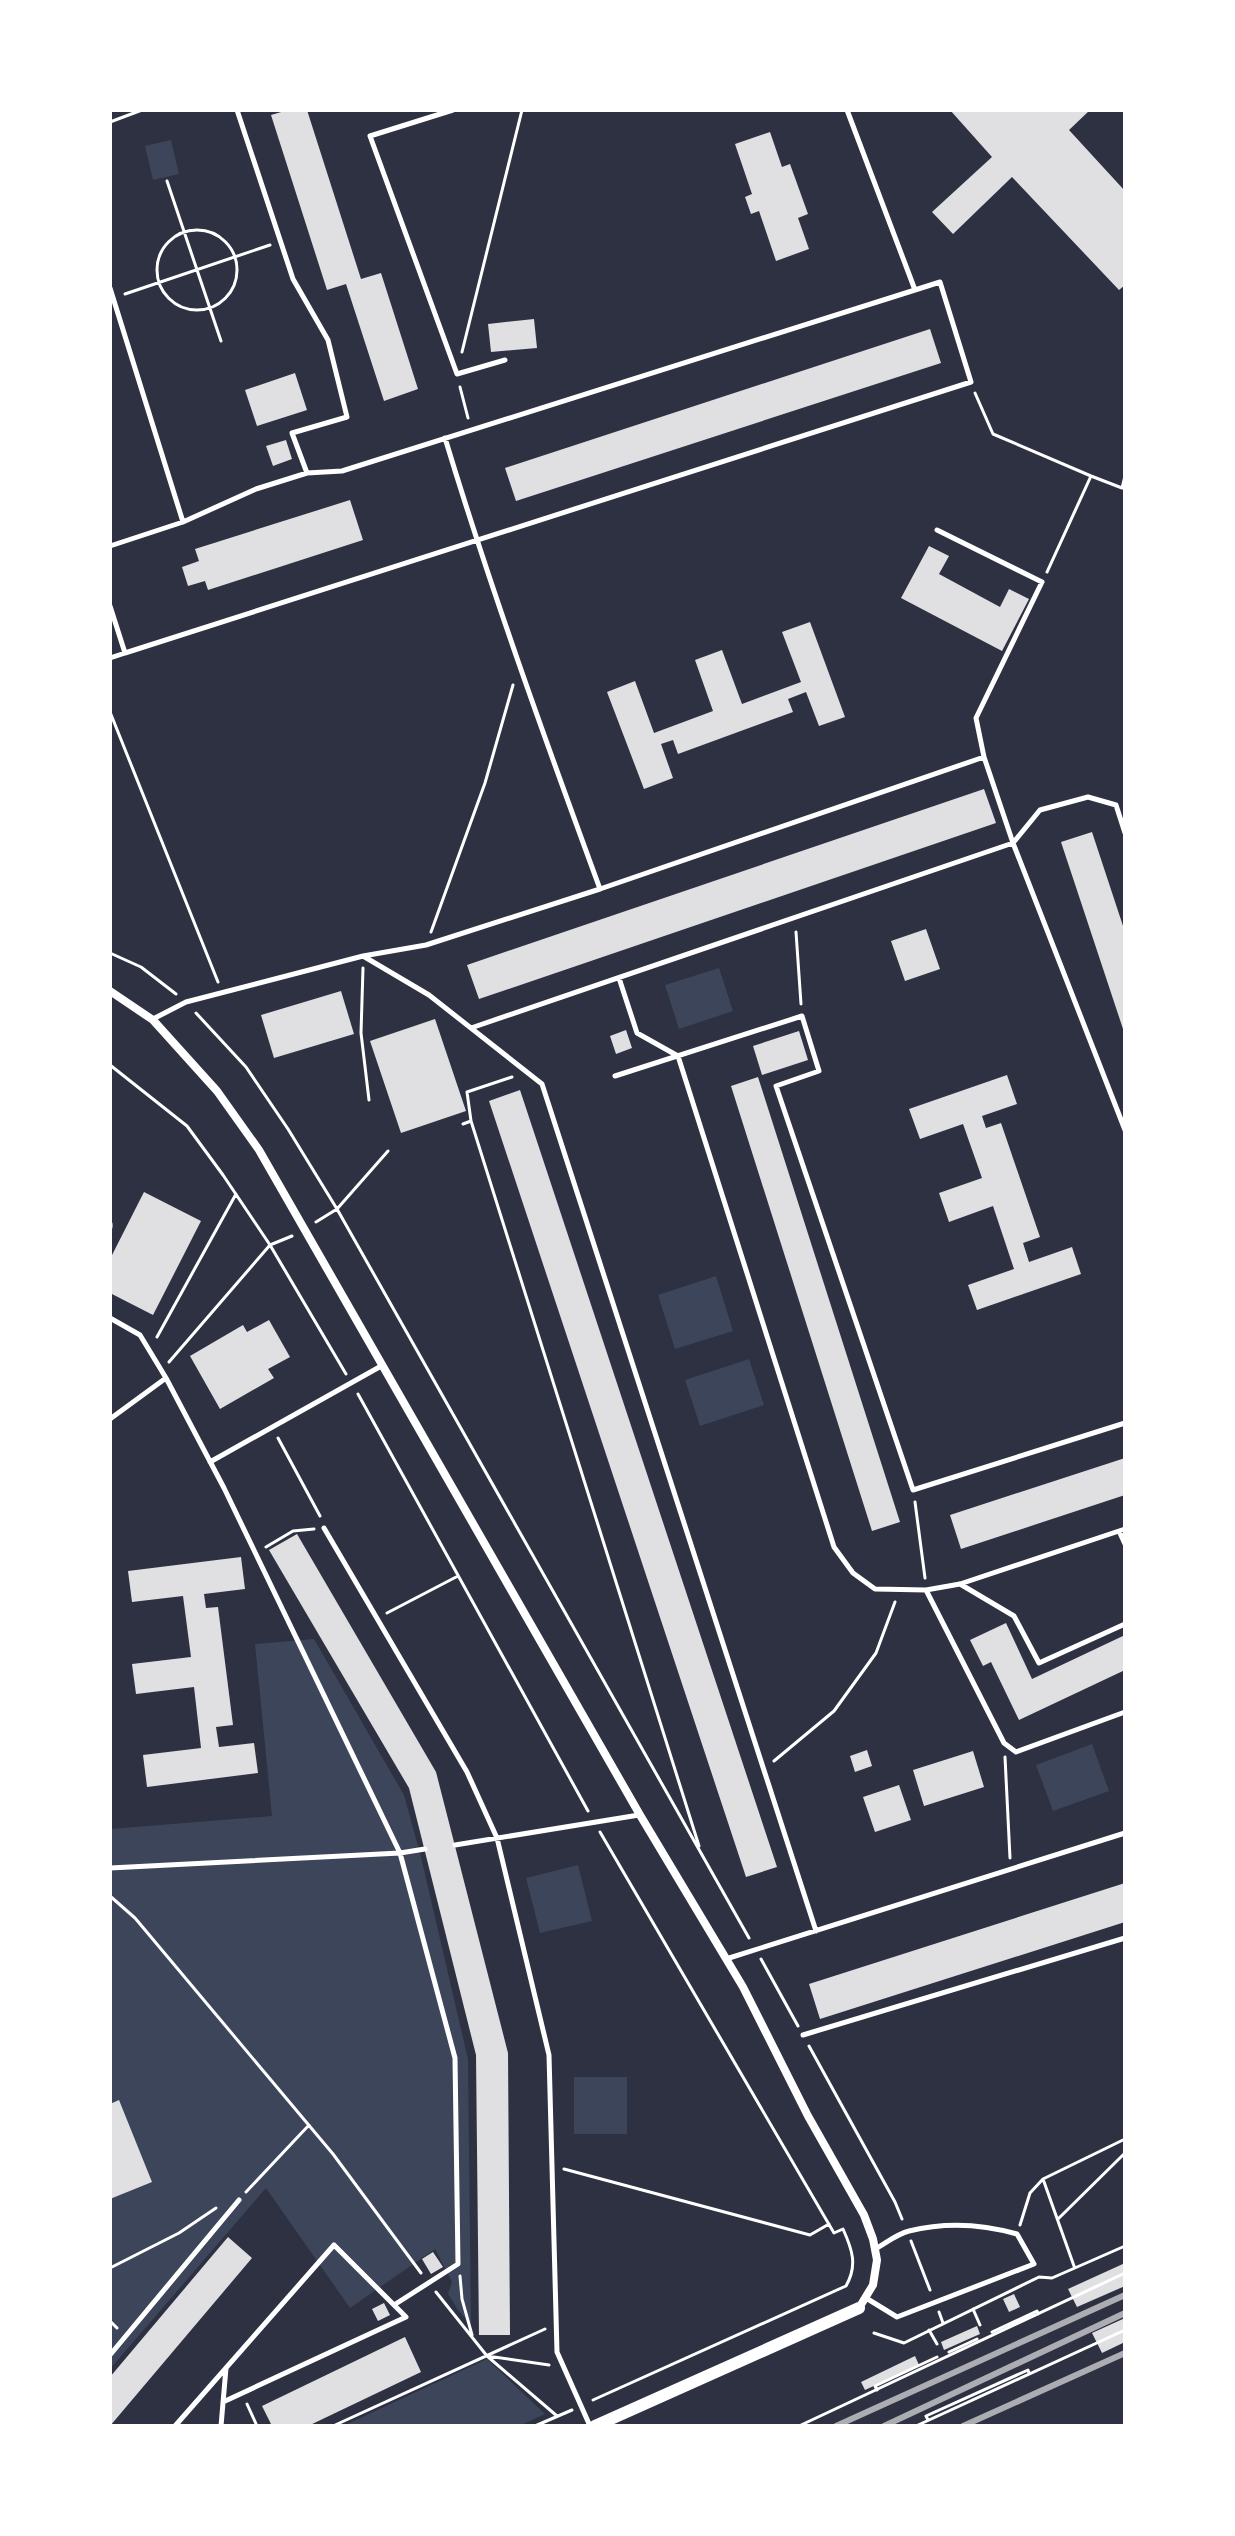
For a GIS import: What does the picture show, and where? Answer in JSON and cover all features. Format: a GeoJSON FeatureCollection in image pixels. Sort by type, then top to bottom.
{"type":"FeatureCollection","features":[{"type":"Feature","properties":{"kind":"street"},"geometry":{"type":"LineString","coordinates":[[110,991],[153,1020],[217,1091],[259,1150],[640,1815],[743,1987],[808,2116],[864,2215],[877,2260],[873,2285],[862,2303],[593,2426]]}},
{"type":"Feature","properties":{"kind":"lane"},"geometry":{"type":"LineString","coordinates":[[237,110],[293,279],[328,340],[347,417],[292,433],[307,473]]}},
{"type":"Feature","properties":{"kind":"lane"},"geometry":{"type":"LineString","coordinates":[[453,110],[370,136],[457,374],[505,360]]}},
{"type":"Feature","properties":{"kind":"lane"},"geometry":{"type":"LineString","coordinates":[[847,110],[915,290]]}},
{"type":"Feature","properties":{"kind":"lane"},"geometry":{"type":"LineString","coordinates":[[110,546],[183,522],[256,489],[307,473],[342,471],[940,282],[971,382],[110,658]]}},
{"type":"Feature","properties":{"kind":"lane"},"geometry":{"type":"LineString","coordinates":[[110,288],[183,522]]}},
{"type":"Feature","properties":{"kind":"lane"},"geometry":{"type":"LineString","coordinates":[[445,438],[476,541],[600,889]]}},
{"type":"Feature","properties":{"kind":"lane"},"geometry":{"type":"LineString","coordinates":[[937,530],[1042,582],[976,718],[984,757],[1013,843],[1125,1130]]}},
{"type":"Feature","properties":{"kind":"lane"},"geometry":{"type":"LineString","coordinates":[[110,606],[125,653]]}},
{"type":"Feature","properties":{"kind":"lane"},"geometry":{"type":"LineString","coordinates":[[153,1020],[186,1002],[363,956],[426,945],[600,889],[984,757]]}},
{"type":"Feature","properties":{"kind":"lane"},"geometry":{"type":"LineString","coordinates":[[471,1028],[1013,843],[1040,810],[1088,797],[1116,805],[1125,833]]}},
{"type":"Feature","properties":{"kind":"lane"},"geometry":{"type":"LineString","coordinates":[[363,956],[429,995],[542,1084],[816,1931]]}},
{"type":"Feature","properties":{"kind":"lane"},"geometry":{"type":"LineString","coordinates":[[619,978],[637,1033],[678,1056],[834,1547],[853,1573],[875,1589],[926,1590],[960,1584],[1122,1530],[1125,1544]]}},
{"type":"Feature","properties":{"kind":"lane"},"geometry":{"type":"LineString","coordinates":[[615,1076],[802,1016],[819,1071],[776,1086],[913,1490],[1125,1423]]}},
{"type":"Feature","properties":{"kind":"lane"},"geometry":{"type":"LineString","coordinates":[[110,1318],[140,1335],[162,1370],[400,1853],[455,2058],[458,2264],[394,2305]]}},
{"type":"Feature","properties":{"kind":"lane"},"geometry":{"type":"LineString","coordinates":[[210,1462],[383,1365]]}},
{"type":"Feature","properties":{"kind":"lane"},"geometry":{"type":"LineString","coordinates":[[110,1419],[166,1378]]}},
{"type":"Feature","properties":{"kind":"lane"},"geometry":{"type":"LineString","coordinates":[[324,1528],[467,1772],[497,1838],[549,2055],[557,2352],[593,2426]]}},
{"type":"Feature","properties":{"kind":"lane"},"geometry":{"type":"LineString","coordinates":[[960,1584],[1014,1616],[1039,1663],[1125,1624]]}},
{"type":"Feature","properties":{"kind":"lane"},"geometry":{"type":"LineString","coordinates":[[926,1590],[1004,1743],[1016,1752],[1125,1712]]}},
{"type":"Feature","properties":{"kind":"lane"},"geometry":{"type":"LineString","coordinates":[[455,1845],[640,1815]]}},
{"type":"Feature","properties":{"kind":"lane"},"geometry":{"type":"LineString","coordinates":[[726,1959],[1125,1833]]}},
{"type":"Feature","properties":{"kind":"lane"},"geometry":{"type":"LineString","coordinates":[[110,1868],[400,1853],[425,1849]]}},
{"type":"Feature","properties":{"kind":"lane"},"geometry":{"type":"LineString","coordinates":[[803,2035],[1125,1938]]}},
{"type":"Feature","properties":{"kind":"lane"},"geometry":{"type":"LineString","coordinates":[[110,2355],[239,2200]]}},
{"type":"Feature","properties":{"kind":"lane"},"geometry":{"type":"LineString","coordinates":[[862,2303],[897,2317],[1034,2264],[1017,2234],[990,2226],[961,2225],[907,2231],[875,2249]]}},
{"type":"Feature","properties":{"kind":"lane"},"geometry":{"type":"LineString","coordinates":[[175,2426],[334,2245],[406,2317],[223,2402]]}},
{"type":"Feature","properties":{"kind":"lane"},"geometry":{"type":"LineString","coordinates":[[221,2426],[226,2367]]}},
{"type":"Feature","properties":{"kind":"path"},"geometry":{"type":"LineString","coordinates":[[110,122],[142,110]]}},
{"type":"Feature","properties":{"kind":"path"},"geometry":{"type":"LineString","coordinates":[[471,430],[457,374],[522,110]]}},
{"type":"Feature","properties":{"kind":"path"},"geometry":{"type":"LineString","coordinates":[[167,181],[221,341]]}},
{"type":"Feature","properties":{"kind":"path"},"geometry":{"type":"LineString","coordinates":[[200,229],[215,233],[228,243],[235,257],[237,272],[234,288],[224,300],[210,308],[194,311],[179,307],[166,297],[158,283],[156,267],[160,251],[170,238],[184,231],[200,229]]}},
{"type":"Feature","properties":{"kind":"path"},"geometry":{"type":"LineString","coordinates":[[113,298],[281,241]]}},
{"type":"Feature","properties":{"kind":"path"},"geometry":{"type":"LineString","coordinates":[[971,382],[993,434],[1123,487],[1125,476]]}},
{"type":"Feature","properties":{"kind":"path"},"geometry":{"type":"LineString","coordinates":[[1042,582],[1091,476]]}},
{"type":"Feature","properties":{"kind":"path"},"geometry":{"type":"LineString","coordinates":[[426,945],[485,783],[519,666]]}},
{"type":"Feature","properties":{"kind":"path"},"geometry":{"type":"LineString","coordinates":[[110,712],[223,993]]}},
{"type":"Feature","properties":{"kind":"path"},"geometry":{"type":"LineString","coordinates":[[795,917],[802,1016]]}},
{"type":"Feature","properties":{"kind":"path"},"geometry":{"type":"LineString","coordinates":[[110,953],[141,967],[186,1002],[246,1067],[337,1209],[895,2202],[943,2323]]}},
{"type":"Feature","properties":{"kind":"path"},"geometry":{"type":"LineString","coordinates":[[363,956],[361,1033],[369,1100]]}},
{"type":"Feature","properties":{"kind":"path"},"geometry":{"type":"LineString","coordinates":[[110,1065],[187,1126],[270,1245],[352,1383],[595,1823],[834,2233],[843,2229],[852,2252],[852,2275],[846,2286],[535,2426]]}},
{"type":"Feature","properties":{"kind":"path"},"geometry":{"type":"LineString","coordinates":[[527,1072],[467,1092],[471,1121],[701,1854]]}},
{"type":"Feature","properties":{"kind":"path"},"geometry":{"type":"LineString","coordinates":[[463,1124],[471,1121]]}},
{"type":"Feature","properties":{"kind":"path"},"geometry":{"type":"LineString","coordinates":[[162,1370],[270,1245],[306,1230],[337,1209],[388,1151]]}},
{"type":"Feature","properties":{"kind":"path"},"geometry":{"type":"LineString","coordinates":[[150,1351],[236,1194]]}},
{"type":"Feature","properties":{"kind":"path"},"geometry":{"type":"LineString","coordinates":[[273,1427],[315,1503]]}},
{"type":"Feature","properties":{"kind":"path"},"geometry":{"type":"LineString","coordinates":[[913,1490],[926,1590]]}},
{"type":"Feature","properties":{"kind":"path"},"geometry":{"type":"LineString","coordinates":[[265,1547],[293,1531],[324,1528]]}},
{"type":"Feature","properties":{"kind":"path"},"geometry":{"type":"LineString","coordinates":[[389,1613],[458,1576]]}},
{"type":"Feature","properties":{"kind":"path"},"geometry":{"type":"LineString","coordinates":[[764,1770],[834,1711],[876,1653],[899,1591]]}},
{"type":"Feature","properties":{"kind":"path"},"geometry":{"type":"LineString","coordinates":[[1004,1743],[1010,1857]]}},
{"type":"Feature","properties":{"kind":"path"},"geometry":{"type":"LineString","coordinates":[[110,1896],[135,1918],[333,2154],[487,2356],[557,2416]]}},
{"type":"Feature","properties":{"kind":"path"},"geometry":{"type":"LineString","coordinates":[[239,2200],[309,2125]]}},
{"type":"Feature","properties":{"kind":"path"},"geometry":{"type":"LineString","coordinates":[[1017,2234],[1030,2193],[1043,2179],[1125,2139]]}},
{"type":"Feature","properties":{"kind":"path"},"geometry":{"type":"LineString","coordinates":[[1058,2219],[1125,2153]]}},
{"type":"Feature","properties":{"kind":"path"},"geometry":{"type":"LineString","coordinates":[[552,2166],[810,2235],[829,2224]]}},
{"type":"Feature","properties":{"kind":"path"},"geometry":{"type":"LineString","coordinates":[[1043,2179],[1075,2268]]}},
{"type":"Feature","properties":{"kind":"path"},"geometry":{"type":"LineString","coordinates":[[110,2268],[179,2233],[222,2203]]}},
{"type":"Feature","properties":{"kind":"path"},"geometry":{"type":"LineString","coordinates":[[874,2333],[904,2343],[1039,2277],[1052,2278],[1125,2246]]}},
{"type":"Feature","properties":{"kind":"path"},"geometry":{"type":"LineString","coordinates":[[458,2264],[462,2299],[473,2339]]}},
{"type":"Feature","properties":{"kind":"path"},"geometry":{"type":"LineString","coordinates":[[799,2426],[1125,2273]]}},
{"type":"Feature","properties":{"kind":"path"},"geometry":{"type":"LineString","coordinates":[[973,2309],[980,2325]]}},
{"type":"Feature","properties":{"kind":"path"},"geometry":{"type":"LineString","coordinates":[[992,2332],[1037,2311],[1038,2314]]}},
{"type":"Feature","properties":{"kind":"path"},"geometry":{"type":"LineString","coordinates":[[333,2426],[556,2324]]}},
{"type":"Feature","properties":{"kind":"path"},"geometry":{"type":"LineString","coordinates":[[929,2330],[937,2344]]}},
{"type":"Feature","properties":{"kind":"path"},"geometry":{"type":"LineString","coordinates":[[916,2426],[1125,2330]]}},
{"type":"Feature","properties":{"kind":"path"},"geometry":{"type":"LineString","coordinates":[[949,2352],[977,2339]]}},
{"type":"Feature","properties":{"kind":"path"},"geometry":{"type":"LineString","coordinates":[[487,2356],[516,2358],[564,2368]]}},
{"type":"Feature","properties":{"kind":"path"},"geometry":{"type":"LineString","coordinates":[[877,2390],[875,2386],[937,2357]]}},
{"type":"Feature","properties":{"kind":"path"},"geometry":{"type":"LineString","coordinates":[[242,2394],[257,2426]]}},
{"type":"Feature","properties":{"kind":"shaded area"},"geometry":{"type":"Polygon","coordinates":[[[171,140],[179,174],[153,180],[145,146],[171,140]]]}},
{"type":"Feature","properties":{"kind":"shaded area"},"geometry":{"type":"Polygon","coordinates":[[[719,968],[733,1011],[679,1029],[665,985],[719,968]]]}},
{"type":"Feature","properties":{"kind":"shaded area"},"geometry":{"type":"Polygon","coordinates":[[[716,1276],[733,1331],[675,1349],[658,1295],[716,1276]]]}},
{"type":"Feature","properties":{"kind":"shaded area"},"geometry":{"type":"Polygon","coordinates":[[[749,1359],[764,1405],[700,1426],[685,1380],[749,1359]]]}},
{"type":"Feature","properties":{"kind":"shaded area"},"geometry":{"type":"Polygon","coordinates":[[[314,1639],[404,1795],[468,2059],[471,2325],[448,2294],[452,2282],[435,2249],[350,2308],[266,2188],[110,2369],[110,1829],[272,1816],[255,1644],[314,1639]]]}},
{"type":"Feature","properties":{"kind":"shaded area"},"geometry":{"type":"Polygon","coordinates":[[[1092,1744],[1109,1791],[1053,1811],[1036,1765],[1092,1744]]]}},
{"type":"Feature","properties":{"kind":"shaded area"},"geometry":{"type":"Polygon","coordinates":[[[578,1865],[592,1921],[540,1933],[526,1878],[578,1865]]]}},
{"type":"Feature","properties":{"kind":"shaded area"},"geometry":{"type":"Polygon","coordinates":[[[574,2077],[627,2077],[627,2134],[574,2134],[574,2077]]]}},
{"type":"Feature","properties":{"kind":"shaded area"},"geometry":{"type":"Polygon","coordinates":[[[487,2359],[545,2414],[519,2426],[343,2426],[487,2359]]]}},
{"type":"Feature","properties":{"kind":"building"},"geometry":{"type":"Polygon","coordinates":[[[288,110],[307,110],[361,279],[381,273],[418,389],[384,401],[346,284],[327,290],[271,115],[288,110]]]}},
{"type":"Feature","properties":{"kind":"building"},"geometry":{"type":"Polygon","coordinates":[[[950,110],[1090,110],[1069,130],[1125,191],[1125,285],[1119,290],[1012,177],[953,234],[932,212],[992,157],[950,110]]]}},
{"type":"Feature","properties":{"kind":"building"},"geometry":{"type":"Polygon","coordinates":[[[770,132],[782,167],[790,164],[808,214],[798,218],[809,249],[776,261],[759,211],[751,214],[745,197],[752,194],[735,144],[770,132]]]}},
{"type":"Feature","properties":{"kind":"building"},"geometry":{"type":"Polygon","coordinates":[[[534,319],[537,348],[491,352],[488,324],[534,319]]]}},
{"type":"Feature","properties":{"kind":"building"},"geometry":{"type":"Polygon","coordinates":[[[930,329],[941,363],[516,501],[505,468],[930,329]]]}},
{"type":"Feature","properties":{"kind":"building"},"geometry":{"type":"Polygon","coordinates":[[[295,373],[307,410],[257,426],[245,390],[295,373]]]}},
{"type":"Feature","properties":{"kind":"building"},"geometry":{"type":"Polygon","coordinates":[[[286,440],[292,459],[273,466],[266,446],[286,440]]]}},
{"type":"Feature","properties":{"kind":"building"},"geometry":{"type":"Polygon","coordinates":[[[350,500],[363,540],[208,590],[205,581],[188,586],[182,567],[199,561],[195,549],[350,500]]]}},
{"type":"Feature","properties":{"kind":"building"},"geometry":{"type":"Polygon","coordinates":[[[929,546],[949,556],[939,574],[1000,607],[1009,589],[1029,599],[1002,651],[901,598],[929,546]]]}},
{"type":"Feature","properties":{"kind":"building"},"geometry":{"type":"Polygon","coordinates":[[[810,622],[845,717],[819,726],[806,692],[788,699],[793,712],[678,754],[673,740],[661,744],[673,778],[644,789],[607,692],[635,681],[654,733],[713,711],[695,660],[722,650],[742,704],[801,682],[782,632],[810,622]]]}},
{"type":"Feature","properties":{"kind":"building"},"geometry":{"type":"Polygon","coordinates":[[[984,789],[996,823],[479,999],[467,965],[984,789]]]}},
{"type":"Feature","properties":{"kind":"building"},"geometry":{"type":"Polygon","coordinates":[[[1092,832],[1125,932],[1125,1035],[1061,842],[1092,832]]]}},
{"type":"Feature","properties":{"kind":"building"},"geometry":{"type":"Polygon","coordinates":[[[926,929],[940,969],[905,981],[891,941],[926,929]]]}},
{"type":"Feature","properties":{"kind":"building"},"geometry":{"type":"Polygon","coordinates":[[[341,991],[354,1034],[274,1058],[261,1015],[341,991]]]}},
{"type":"Feature","properties":{"kind":"building"},"geometry":{"type":"Polygon","coordinates":[[[435,1019],[466,1111],[401,1133],[370,1041],[435,1019]]]}},
{"type":"Feature","properties":{"kind":"building"},"geometry":{"type":"Polygon","coordinates":[[[626,1030],[632,1048],[616,1054],[610,1036],[626,1030]]]}},
{"type":"Feature","properties":{"kind":"building"},"geometry":{"type":"Polygon","coordinates":[[[799,1031],[808,1060],[762,1075],[753,1046],[799,1031]]]}},
{"type":"Feature","properties":{"kind":"building"},"geometry":{"type":"Polygon","coordinates":[[[1007,1075],[1017,1104],[982,1116],[986,1128],[1001,1123],[1040,1237],[1023,1243],[1029,1262],[1072,1247],[1081,1274],[977,1310],[968,1285],[1014,1269],[993,1206],[949,1222],[939,1193],[982,1178],[963,1124],[920,1139],[909,1109],[1007,1075]]]}},
{"type":"Feature","properties":{"kind":"building"},"geometry":{"type":"Polygon","coordinates":[[[758,1077],[900,1522],[872,1531],[731,1086],[758,1077]]]}},
{"type":"Feature","properties":{"kind":"building"},"geometry":{"type":"Polygon","coordinates":[[[520,1090],[777,1867],[746,1877],[489,1101],[520,1090]]]}},
{"type":"Feature","properties":{"kind":"building"},"geometry":{"type":"Polygon","coordinates":[[[144,1192],[201,1221],[153,1315],[110,1293],[110,1259],[144,1192]]]}},
{"type":"Feature","properties":{"kind":"building"},"geometry":{"type":"Polygon","coordinates":[[[269,1320],[290,1357],[268,1369],[274,1378],[220,1409],[190,1356],[243,1325],[247,1332],[269,1320]]]}},
{"type":"Feature","properties":{"kind":"building"},"geometry":{"type":"Polygon","coordinates":[[[1125,1458],[1125,1495],[961,1549],[950,1515],[1125,1458]]]}},
{"type":"Feature","properties":{"kind":"building"},"geometry":{"type":"Polygon","coordinates":[[[297,1534],[436,1772],[508,2053],[510,2335],[479,2335],[476,2055],[409,1788],[269,1550],[297,1534]]]}},
{"type":"Feature","properties":{"kind":"building"},"geometry":{"type":"Polygon","coordinates":[[[241,1557],[245,1589],[204,1594],[206,1608],[218,1607],[233,1725],[216,1727],[219,1747],[254,1743],[258,1773],[147,1787],[143,1755],[201,1748],[194,1687],[136,1694],[132,1664],[191,1657],[183,1596],[132,1602],[128,1571],[241,1557]]]}},
{"type":"Feature","properties":{"kind":"building"},"geometry":{"type":"Polygon","coordinates":[[[1006,1623],[1032,1679],[1125,1635],[1125,1670],[1019,1720],[991,1662],[983,1666],[970,1640],[1006,1623]]]}},
{"type":"Feature","properties":{"kind":"building"},"geometry":{"type":"Polygon","coordinates":[[[867,1750],[872,1766],[855,1772],[850,1756],[867,1750]]]}},
{"type":"Feature","properties":{"kind":"building"},"geometry":{"type":"Polygon","coordinates":[[[973,1751],[984,1787],[924,1806],[913,1770],[973,1751]]]}},
{"type":"Feature","properties":{"kind":"building"},"geometry":{"type":"Polygon","coordinates":[[[899,1785],[911,1820],[875,1832],[863,1797],[899,1785]]]}},
{"type":"Feature","properties":{"kind":"building"},"geometry":{"type":"Polygon","coordinates":[[[1125,1883],[1125,1922],[820,2019],[809,1984],[1125,1883]]]}},
{"type":"Feature","properties":{"kind":"building"},"geometry":{"type":"Polygon","coordinates":[[[119,2100],[152,2182],[110,2199],[110,2104],[119,2100]]]}},
{"type":"Feature","properties":{"kind":"building"},"geometry":{"type":"Polygon","coordinates":[[[228,2237],[252,2258],[110,2426],[110,2377],[228,2237]]]}},
{"type":"Feature","properties":{"kind":"building"},"geometry":{"type":"Polygon","coordinates":[[[433,2252],[443,2267],[431,2274],[422,2259],[433,2252]]]}},
{"type":"Feature","properties":{"kind":"building"},"geometry":{"type":"Polygon","coordinates":[[[1125,2263],[1125,2286],[1077,2307],[1068,2289],[1125,2263]]]}},
{"type":"Feature","properties":{"kind":"building"},"geometry":{"type":"Polygon","coordinates":[[[1014,2294],[1020,2307],[1009,2312],[1003,2299],[1014,2294]]]}},
{"type":"Feature","properties":{"kind":"building"},"geometry":{"type":"Polygon","coordinates":[[[384,2303],[390,2315],[378,2321],[372,2309],[384,2303]]]}},
{"type":"Feature","properties":{"kind":"building"},"geometry":{"type":"Polygon","coordinates":[[[1125,2318],[1125,2342],[1102,2353],[1092,2333],[1125,2318]]]}},
{"type":"Feature","properties":{"kind":"building"},"geometry":{"type":"Polygon","coordinates":[[[977,2326],[980,2334],[944,2350],[941,2342],[977,2326]]]}},
{"type":"Feature","properties":{"kind":"building"},"geometry":{"type":"Polygon","coordinates":[[[405,2337],[421,2372],[308,2426],[272,2426],[262,2406],[405,2337]]]}},
{"type":"Feature","properties":{"kind":"building"},"geometry":{"type":"Polygon","coordinates":[[[915,2356],[919,2365],[865,2390],[861,2382],[915,2356]]]}},
{"type":"Feature","properties":{"kind":"railway"},"geometry":{"type":"LineString","coordinates":[[836,2426],[1125,2295]]}},
{"type":"Feature","properties":{"kind":"railway"},"geometry":{"type":"LineString","coordinates":[[884,2426],[1125,2313]]}},
{"type":"Feature","properties":{"kind":"railway"},"geometry":{"type":"LineString","coordinates":[[963,2426],[1125,2353]]}}]}
